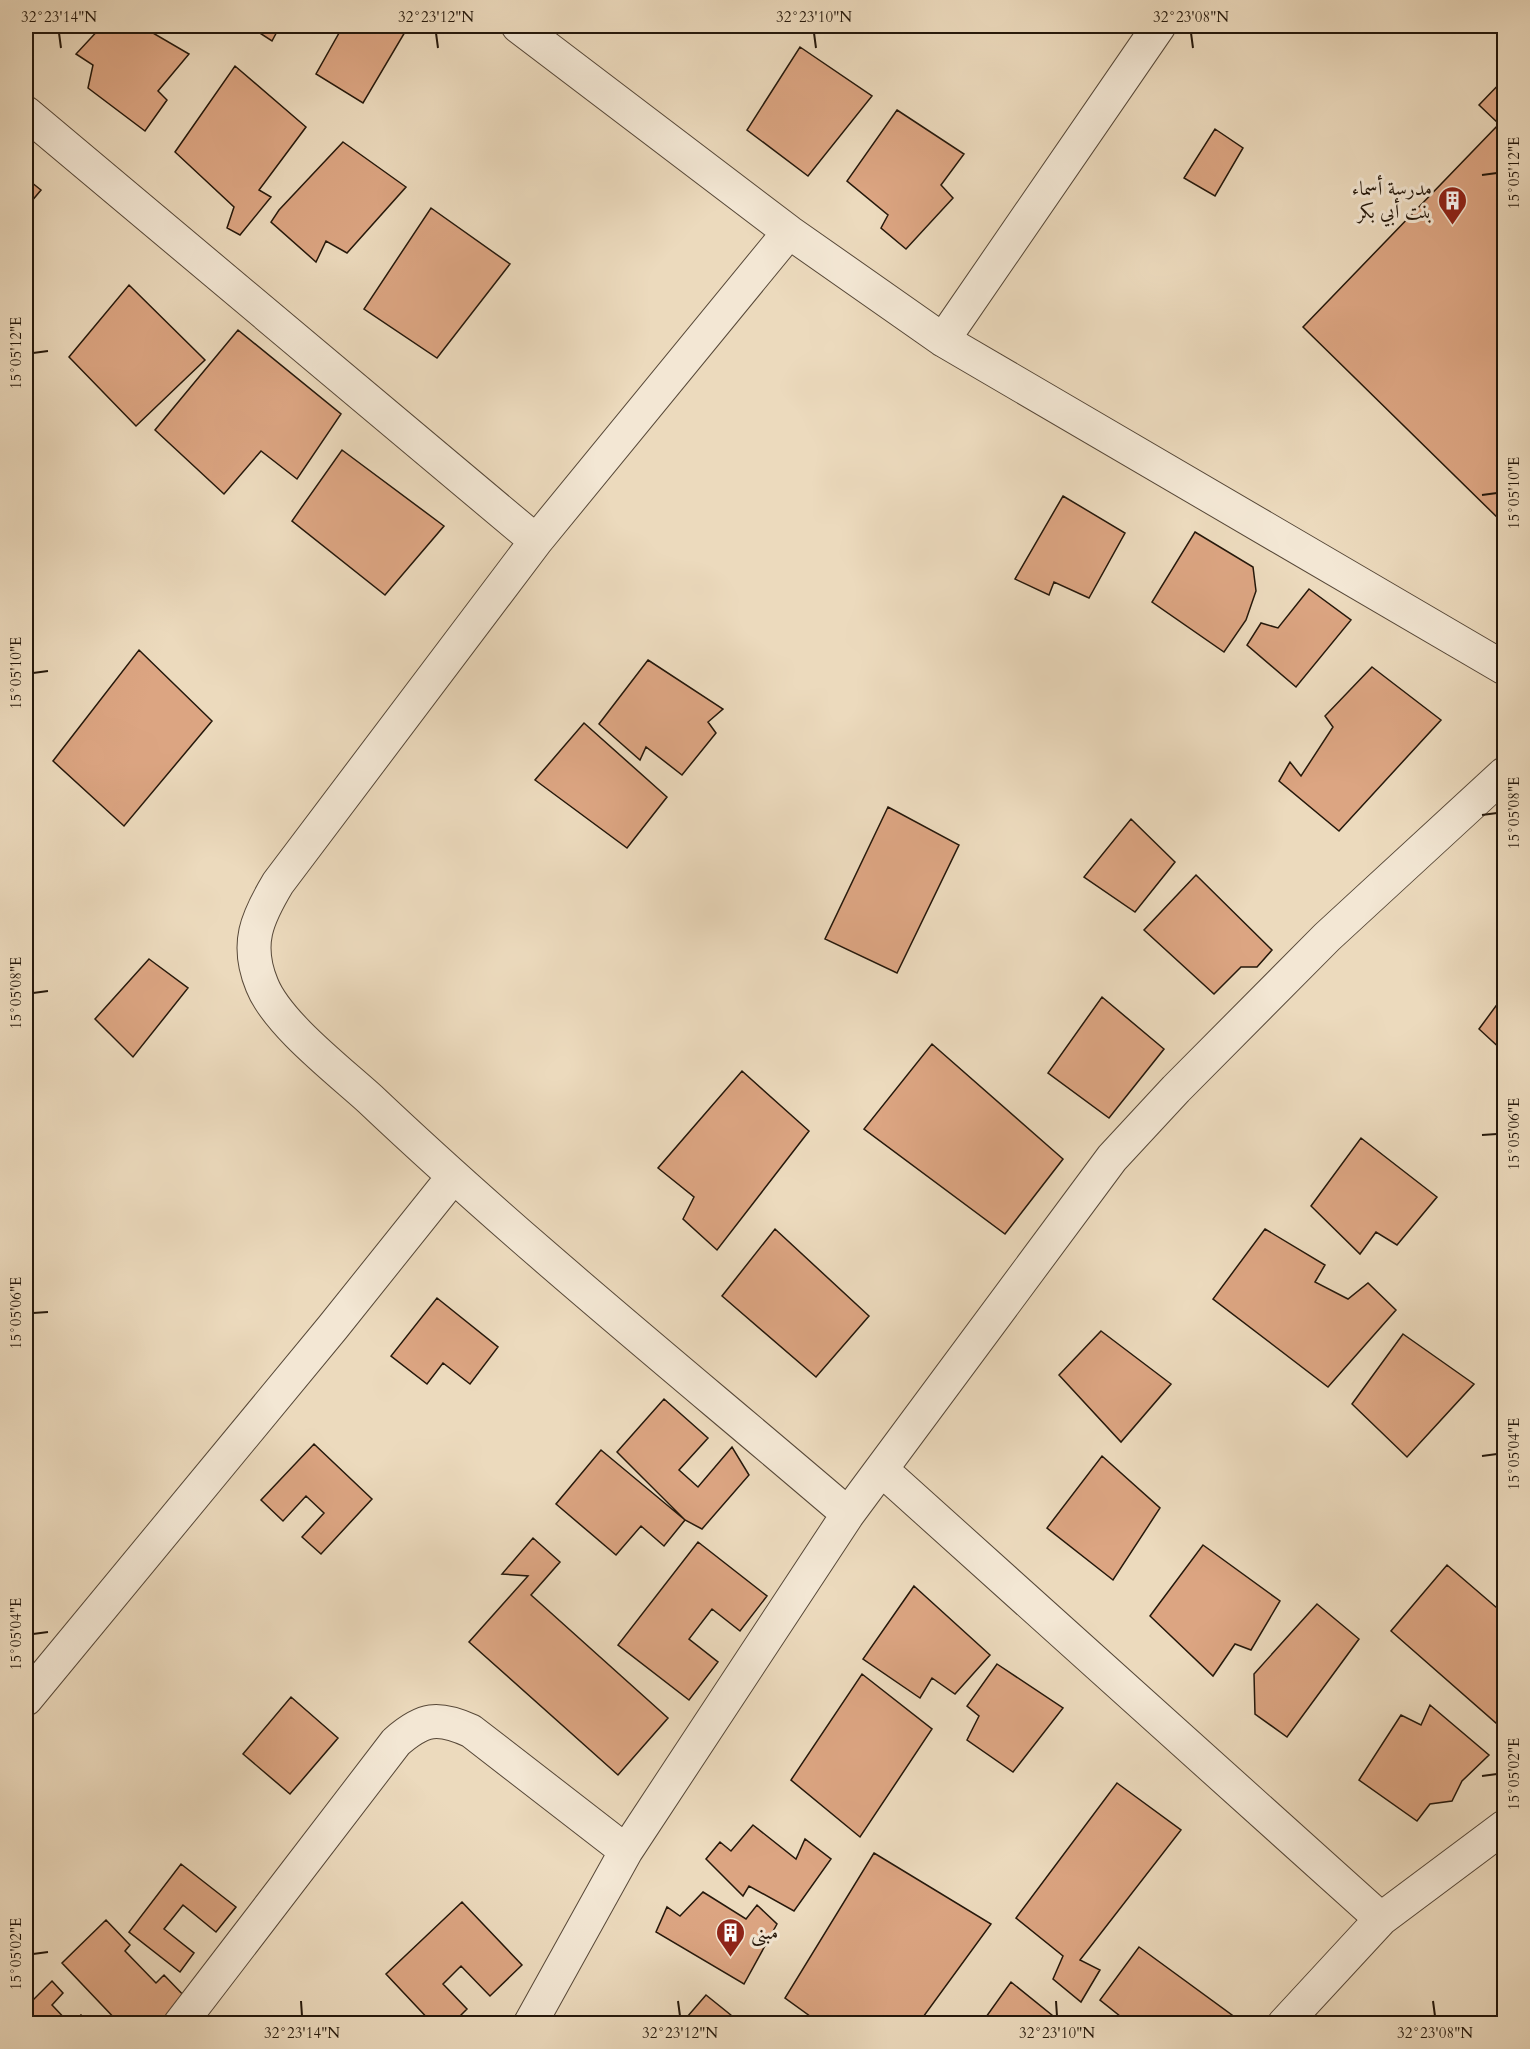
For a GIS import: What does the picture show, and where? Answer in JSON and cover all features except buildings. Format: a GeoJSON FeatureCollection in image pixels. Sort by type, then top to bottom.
{"type":"FeatureCollection","features":[{"type":"Feature","properties":{"kind":"street"},"geometry":{"type":"LineString","coordinates":[[518,26],[789,232],[943,340],[1504,668]]}},
{"type":"Feature","properties":{"kind":"street"},"geometry":{"type":"LineString","coordinates":[[943,340],[1159,26]]}},
{"type":"Feature","properties":{"kind":"street"},"geometry":{"type":"LineString","coordinates":[[26,113],[536,541]]}},
{"type":"Feature","properties":{"kind":"street"},"geometry":{"type":"LineString","coordinates":[[789,232],[536,541],[278,883],[258,917],[253,954],[262,985],[276,1009],[453,1177],[848,1514]]}},
{"type":"Feature","properties":{"kind":"street"},"geometry":{"type":"LineString","coordinates":[[530,2024],[626,1851],[848,1514],[1113,1158],[1176,1089],[1327,937],[1504,774]]}},
{"type":"Feature","properties":{"kind":"street"},"geometry":{"type":"LineString","coordinates":[[26,1699],[333,1327],[453,1177]]}},
{"type":"Feature","properties":{"kind":"street"},"geometry":{"type":"LineString","coordinates":[[882,1470],[1381,1919]]}},
{"type":"Feature","properties":{"kind":"street"},"geometry":{"type":"LineString","coordinates":[[180,2024],[396,1742],[414,1726],[434,1720],[454,1723],[471,1731],[626,1851]]}},
{"type":"Feature","properties":{"kind":"street"},"geometry":{"type":"LineString","coordinates":[[1284,2024],[1381,1919],[1504,1827]]}},
{"type":"Feature","properties":{"kind":"place","name":"مدرسة أسماء بنت أبي بكر"},"geometry":{"type":"Point","coordinates":[1453,226]}},
{"type":"Feature","properties":{"kind":"place","name":"مبنى"},"geometry":{"type":"Point","coordinates":[730,1958]}}]}
